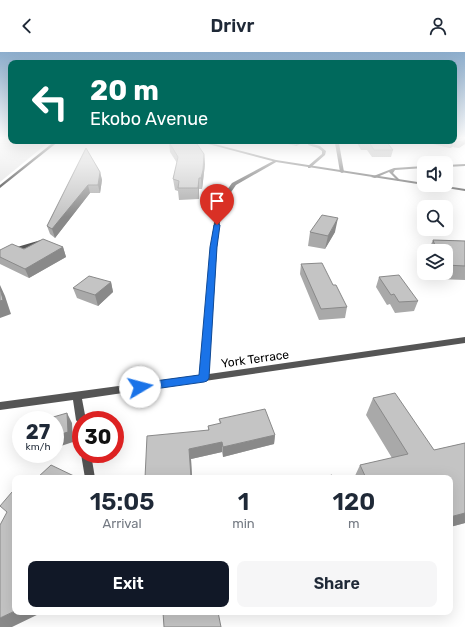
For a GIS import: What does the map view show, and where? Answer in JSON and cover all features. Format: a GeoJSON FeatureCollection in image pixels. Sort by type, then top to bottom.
{"type":"FeatureCollection","features":[{"type":"Feature","properties":{"kind":"main road"},"geometry":{"type":"LineString","coordinates":[[0,187],[29,164]]}},
{"type":"Feature","properties":{"kind":"street"},"geometry":{"type":"LineString","coordinates":[[204,378],[214,247],[218,214],[222,201],[234,184],[271,164]]}},
{"type":"Feature","properties":{"kind":"street"},"geometry":{"type":"LineString","coordinates":[[292,164],[417,183]]}},
{"type":"Feature","properties":{"kind":"street"},"geometry":{"type":"LineString","coordinates":[[310,167],[313,164]]}},
{"type":"Feature","properties":{"kind":"street"},"geometry":{"type":"LineString","coordinates":[[341,164],[342,172]]}},
{"type":"Feature","properties":{"kind":"street"},"geometry":{"type":"LineString","coordinates":[[453,166],[465,165]]}},
{"type":"Feature","properties":{"kind":"street"},"geometry":{"type":"LineString","coordinates":[[373,177],[394,169],[417,167]]}},
{"type":"Feature","properties":{"kind":"street"},"geometry":{"type":"LineString","coordinates":[[394,169],[391,173],[398,180]]}},
{"type":"Feature","properties":{"kind":"street"},"geometry":{"type":"LineString","coordinates":[[453,188],[465,190]]}},
{"type":"Feature","properties":{"kind":"street"},"geometry":{"type":"LineString","coordinates":[[0,254],[41,242]]}},
{"type":"Feature","properties":{"kind":"street","name":"York Terrace"},"geometry":{"type":"LineString","coordinates":[[0,406],[465,340]]}},
{"type":"Feature","properties":{"kind":"street"},"geometry":{"type":"LineString","coordinates":[[77,396],[80,411]]}},
{"type":"Feature","properties":{"kind":"street"},"geometry":{"type":"LineString","coordinates":[[88,463],[90,475]]}},
{"type":"Feature","properties":{"kind":"shaded area"},"geometry":{"type":"Polygon","coordinates":[[[0,164],[22,164],[0,182],[0,164]]]}},
{"type":"Feature","properties":{"kind":"building"},"geometry":{"type":"Polygon","coordinates":[[[78,164],[95,164],[100,172],[98,185],[88,185],[52,229],[47,226],[78,164]]]}},
{"type":"Feature","properties":{"kind":"building"},"geometry":{"type":"Polygon","coordinates":[[[176,164],[203,164],[198,188],[178,188],[179,181],[173,179],[176,164]]]}},
{"type":"Feature","properties":{"kind":"building"},"geometry":{"type":"Polygon","coordinates":[[[322,215],[338,218],[328,236],[310,232],[322,215]]]}},
{"type":"Feature","properties":{"kind":"building"},"geometry":{"type":"Polygon","coordinates":[[[43,239],[63,247],[25,269],[0,257],[0,250],[12,244],[24,249],[43,239]]]}},
{"type":"Feature","properties":{"kind":"building"},"geometry":{"type":"Polygon","coordinates":[[[433,240],[465,241],[465,266],[453,265],[453,244],[434,244],[433,240]]]}},
{"type":"Feature","properties":{"kind":"building"},"geometry":{"type":"Polygon","coordinates":[[[322,263],[333,285],[336,285],[347,307],[321,309],[301,264],[322,263]]]}},
{"type":"Feature","properties":{"kind":"building"},"geometry":{"type":"Polygon","coordinates":[[[399,275],[418,301],[399,302],[394,294],[391,295],[379,277],[399,275]]]}},
{"type":"Feature","properties":{"kind":"building"},"geometry":{"type":"Polygon","coordinates":[[[89,276],[111,282],[95,295],[73,288],[89,276]]]}},
{"type":"Feature","properties":{"kind":"building"},"geometry":{"type":"Polygon","coordinates":[[[0,288],[3,300],[0,301],[0,288]]]}},
{"type":"Feature","properties":{"kind":"building"},"geometry":{"type":"Polygon","coordinates":[[[395,393],[434,450],[465,443],[465,513],[453,516],[453,475],[365,475],[360,465],[408,454],[373,398],[395,393]]]}},
{"type":"Feature","properties":{"kind":"building"},"geometry":{"type":"Polygon","coordinates":[[[265,409],[275,435],[223,447],[222,442],[189,449],[191,475],[145,475],[147,436],[209,430],[208,426],[221,423],[219,419],[265,409]]]}},
{"type":"Feature","properties":{"kind":"building"},"geometry":{"type":"Polygon","coordinates":[[[67,413],[68,432],[64,433],[64,414],[67,413]]]}},
{"type":"Feature","properties":{"kind":"building"},"geometry":{"type":"Polygon","coordinates":[[[51,465],[72,475],[40,475],[51,465]]]}},
{"type":"Feature","properties":{"kind":"building"},"geometry":{"type":"Polygon","coordinates":[[[12,492],[12,612],[0,618],[0,525],[7,512],[0,506],[12,492]]]}},
{"type":"Feature","properties":{"kind":"building"},"geometry":{"type":"Polygon","coordinates":[[[163,615],[219,615],[221,627],[164,627],[163,615]]]}},
{"type":"Feature","properties":{"kind":"route"},"geometry":{"type":"LineString","coordinates":[[140,387],[204,378],[217,225]]}}]}
